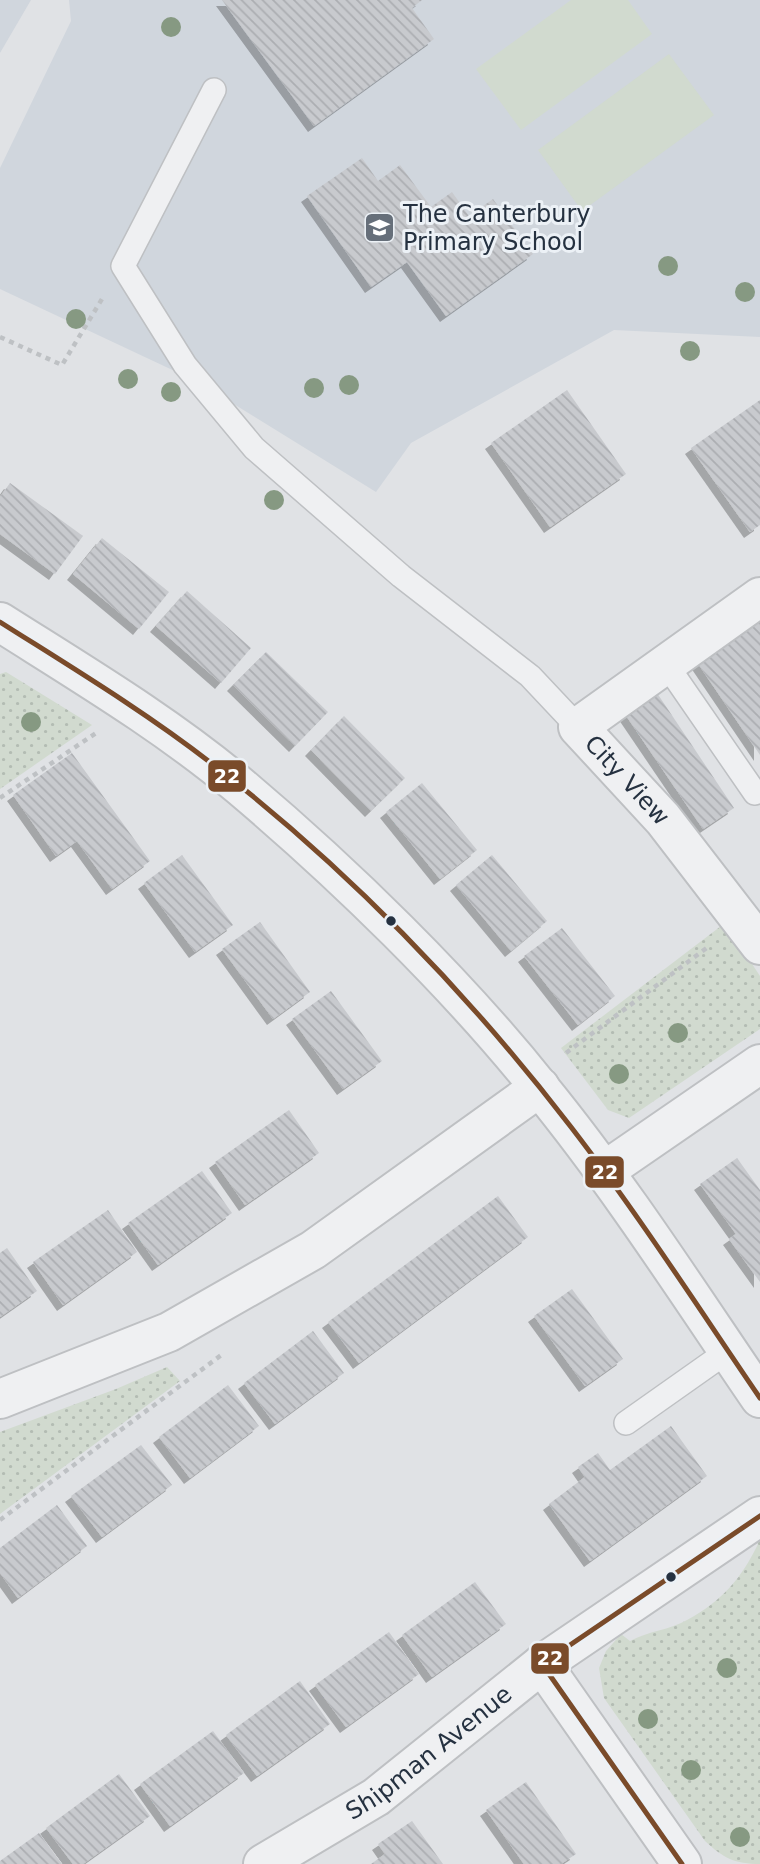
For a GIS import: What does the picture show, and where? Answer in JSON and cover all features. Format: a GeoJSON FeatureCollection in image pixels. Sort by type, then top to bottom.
{"type":"FeatureCollection","features":[{"type":"Feature","properties":{"kind":"street","name":"City View"},"geometry":{"type":"LineString","coordinates":[[752,933],[663,819],[579,727],[760,597]]}},
{"type":"Feature","properties":{"kind":"street"},"geometry":{"type":"LineString","coordinates":[[0,622],[134,707],[240,786],[341,876],[458,995],[550,1072],[603,1172],[760,1398]]}},
{"type":"Feature","properties":{"kind":"street"},"geometry":{"type":"LineString","coordinates":[[603,1172],[760,1064]]}},
{"type":"Feature","properties":{"kind":"street"},"geometry":{"type":"LineString","coordinates":[[0,1399],[169,1332],[313,1250],[550,1072]]}},
{"type":"Feature","properties":{"kind":"street","name":"Shipman Avenue"},"geometry":{"type":"LineString","coordinates":[[263,1864],[376,1797],[542,1664],[760,1516]]}},
{"type":"Feature","properties":{"kind":"street"},"geometry":{"type":"LineString","coordinates":[[542,1664],[682,1864]]}},
{"type":"Feature","properties":{"kind":"lane"},"geometry":{"type":"LineString","coordinates":[[214,90],[123,266],[185,365],[254,448],[401,576],[530,676],[579,727]]}},
{"type":"Feature","properties":{"kind":"lane"},"geometry":{"type":"LineString","coordinates":[[666,664],[755,793]]}},
{"type":"Feature","properties":{"kind":"lane"},"geometry":{"type":"LineString","coordinates":[[626,1423],[728,1351]]}},
{"type":"Feature","properties":{"kind":"path"},"geometry":{"type":"LineString","coordinates":[[0,337],[62,365],[123,266]]}},
{"type":"Feature","properties":{"kind":"path"},"geometry":{"type":"LineString","coordinates":[[0,798],[134,707]]}},
{"type":"Feature","properties":{"kind":"path"},"geometry":{"type":"LineString","coordinates":[[550,1072],[752,933]]}},
{"type":"Feature","properties":{"kind":"path"},"geometry":{"type":"LineString","coordinates":[[0,1520],[233,1347],[213,1308]]}},
{"type":"Feature","properties":{"kind":"shaded area"},"geometry":{"type":"Polygon","coordinates":[[[0,0],[31,0],[0,53],[0,0]]]}},
{"type":"Feature","properties":{"kind":"shaded area","name":"The Canterbury Primary School"},"geometry":{"type":"Polygon","coordinates":[[[69,0],[760,0],[760,337],[614,330],[411,443],[376,492],[198,382],[0,289],[0,168],[71,21],[69,0]]]}},
{"type":"Feature","properties":{"kind":"shaded area"},"geometry":{"type":"Polygon","coordinates":[[[571,0],[628,0],[652,34],[521,130],[476,69],[571,0]]]}},
{"type":"Feature","properties":{"kind":"shaded area"},"geometry":{"type":"Polygon","coordinates":[[[669,54],[714,115],[582,211],[538,150],[669,54]]]}},
{"type":"Feature","properties":{"kind":"shaded area"},"geometry":{"type":"Polygon","coordinates":[[[6,672],[92,725],[0,789],[0,674],[6,672]]]}},
{"type":"Feature","properties":{"kind":"shaded area"},"geometry":{"type":"Polygon","coordinates":[[[725,923],[760,976],[760,1029],[629,1118],[608,1110],[561,1048],[725,923]]]}},
{"type":"Feature","properties":{"kind":"shaded area"},"geometry":{"type":"Polygon","coordinates":[[[167,1367],[180,1381],[0,1514],[0,1432],[167,1367]]]}},
{"type":"Feature","properties":{"kind":"shaded area"},"geometry":{"type":"Polygon","coordinates":[[[760,1534],[760,1864],[730,1859],[705,1841],[604,1698],[599,1668],[606,1651],[621,1634],[630,1641],[673,1626],[699,1613],[720,1597],[745,1568],[758,1544],[752,1538],[760,1534]]]}},
{"type":"Feature","properties":{"kind":"building"},"geometry":{"type":"Polygon","coordinates":[[[222,0],[422,0],[412,8],[434,39],[314,126],[222,0]]]}},
{"type":"Feature","properties":{"kind":"building"},"geometry":{"type":"Polygon","coordinates":[[[362,158],[378,181],[400,165],[431,207],[452,192],[469,216],[493,199],[533,254],[446,316],[407,262],[371,287],[307,196],[362,158]]]}},
{"type":"Feature","properties":{"kind":"building"},"geometry":{"type":"Polygon","coordinates":[[[567,390],[626,474],[550,527],[491,443],[567,390]]]}},
{"type":"Feature","properties":{"kind":"building"},"geometry":{"type":"Polygon","coordinates":[[[760,400],[760,525],[750,532],[691,448],[760,400]]]}},
{"type":"Feature","properties":{"kind":"building"},"geometry":{"type":"Polygon","coordinates":[[[10,483],[83,536],[55,574],[0,534],[0,497],[10,483]]]}},
{"type":"Feature","properties":{"kind":"building"},"geometry":{"type":"Polygon","coordinates":[[[102,538],[169,592],[139,629],[73,574],[102,538]]]}},
{"type":"Feature","properties":{"kind":"building"},"geometry":{"type":"Polygon","coordinates":[[[187,591],[251,648],[221,683],[156,626],[187,591]]]}},
{"type":"Feature","properties":{"kind":"building"},"geometry":{"type":"Polygon","coordinates":[[[760,620],[760,755],[697,662],[760,620]]]}},
{"type":"Feature","properties":{"kind":"building"},"geometry":{"type":"Polygon","coordinates":[[[266,652],[328,712],[295,746],[233,685],[266,652]]]}},
{"type":"Feature","properties":{"kind":"building"},"geometry":{"type":"Polygon","coordinates":[[[657,693],[734,808],[703,829],[625,714],[657,693]]]}},
{"type":"Feature","properties":{"kind":"building"},"geometry":{"type":"Polygon","coordinates":[[[344,716],[405,778],[371,811],[311,750],[344,716]]]}},
{"type":"Feature","properties":{"kind":"building"},"geometry":{"type":"Polygon","coordinates":[[[72,753],[150,861],[112,889],[77,841],[56,856],[13,795],[72,753]]]}},
{"type":"Feature","properties":{"kind":"building"},"geometry":{"type":"Polygon","coordinates":[[[422,783],[477,850],[440,879],[386,812],[422,783]]]}},
{"type":"Feature","properties":{"kind":"building"},"geometry":{"type":"Polygon","coordinates":[[[182,855],[233,925],[195,952],[144,883],[182,855]]]}},
{"type":"Feature","properties":{"kind":"building"},"geometry":{"type":"Polygon","coordinates":[[[492,855],[547,921],[511,951],[456,885],[492,855]]]}},
{"type":"Feature","properties":{"kind":"building"},"geometry":{"type":"Polygon","coordinates":[[[260,922],[310,992],[273,1019],[222,949],[260,922]]]}},
{"type":"Feature","properties":{"kind":"building"},"geometry":{"type":"Polygon","coordinates":[[[562,928],[615,996],[578,1025],[524,956],[562,928]]]}},
{"type":"Feature","properties":{"kind":"building"},"geometry":{"type":"Polygon","coordinates":[[[331,991],[382,1061],[343,1089],[292,1019],[331,991]]]}},
{"type":"Feature","properties":{"kind":"building"},"geometry":{"type":"Polygon","coordinates":[[[289,1110],[319,1153],[245,1205],[215,1162],[289,1110]]]}},
{"type":"Feature","properties":{"kind":"building"},"geometry":{"type":"Polygon","coordinates":[[[737,1158],[760,1190],[760,1282],[729,1239],[736,1234],[700,1184],[737,1158]]]}},
{"type":"Feature","properties":{"kind":"building"},"geometry":{"type":"Polygon","coordinates":[[[202,1171],[232,1213],[158,1265],[128,1223],[202,1171]]]}},
{"type":"Feature","properties":{"kind":"building"},"geometry":{"type":"Polygon","coordinates":[[[498,1196],[528,1237],[359,1363],[328,1322],[498,1196]]]}},
{"type":"Feature","properties":{"kind":"building"},"geometry":{"type":"Polygon","coordinates":[[[108,1210],[137,1252],[63,1305],[33,1262],[108,1210]]]}},
{"type":"Feature","properties":{"kind":"building"},"geometry":{"type":"Polygon","coordinates":[[[7,1248],[37,1291],[0,1317],[0,1253],[7,1248]]]}},
{"type":"Feature","properties":{"kind":"building"},"geometry":{"type":"Polygon","coordinates":[[[572,1289],[623,1359],[585,1386],[534,1316],[572,1289]]]}},
{"type":"Feature","properties":{"kind":"building"},"geometry":{"type":"Polygon","coordinates":[[[313,1331],[344,1373],[275,1424],[244,1383],[313,1331]]]}},
{"type":"Feature","properties":{"kind":"building"},"geometry":{"type":"Polygon","coordinates":[[[228,1385],[259,1426],[190,1478],[159,1437],[228,1385]]]}},
{"type":"Feature","properties":{"kind":"building"},"geometry":{"type":"Polygon","coordinates":[[[671,1426],[707,1476],[590,1561],[549,1504],[585,1477],[578,1467],[598,1453],[610,1470],[671,1426]]]}},
{"type":"Feature","properties":{"kind":"building"},"geometry":{"type":"Polygon","coordinates":[[[141,1445],[172,1485],[102,1537],[71,1496],[141,1445]]]}},
{"type":"Feature","properties":{"kind":"building"},"geometry":{"type":"Polygon","coordinates":[[[57,1505],[87,1546],[18,1598],[0,1573],[0,1548],[57,1505]]]}},
{"type":"Feature","properties":{"kind":"building"},"geometry":{"type":"Polygon","coordinates":[[[475,1582],[506,1624],[432,1677],[402,1635],[475,1582]]]}},
{"type":"Feature","properties":{"kind":"building"},"geometry":{"type":"Polygon","coordinates":[[[389,1632],[419,1674],[346,1727],[315,1685],[389,1632]]]}},
{"type":"Feature","properties":{"kind":"building"},"geometry":{"type":"Polygon","coordinates":[[[300,1681],[330,1724],[257,1776],[226,1735],[300,1681]]]}},
{"type":"Feature","properties":{"kind":"building"},"geometry":{"type":"Polygon","coordinates":[[[213,1731],[244,1773],[170,1826],[140,1784],[213,1731]]]}},
{"type":"Feature","properties":{"kind":"building"},"geometry":{"type":"Polygon","coordinates":[[[119,1774],[150,1816],[83,1864],[73,1864],[46,1828],[119,1774]]]}},
{"type":"Feature","properties":{"kind":"building"},"geometry":{"type":"Polygon","coordinates":[[[526,1782],[576,1854],[561,1864],[524,1864],[486,1810],[526,1782]]]}},
{"type":"Feature","properties":{"kind":"building"},"geometry":{"type":"Polygon","coordinates":[[[412,1821],[443,1864],[371,1864],[385,1854],[378,1844],[412,1821]]]}},
{"type":"Feature","properties":{"kind":"building"},"geometry":{"type":"Polygon","coordinates":[[[39,1833],[62,1864],[0,1864],[0,1861],[39,1833]]]}},
{"type":"Feature","properties":{"kind":"transit line","name":"22"},"geometry":{"type":"LineString","coordinates":[[0,622],[134,707],[211,763],[309,844],[403,933],[490,1028],[571,1127],[644,1227],[760,1398]]}},
{"type":"Feature","properties":{"kind":"transit line","name":"22"},"geometry":{"type":"LineString","coordinates":[[682,1864],[542,1664],[760,1516]]}},
{"type":"Feature","properties":{"kind":"place","name":"The Canterbury Primary School"},"geometry":{"type":"Point","coordinates":[380,228]}}]}
